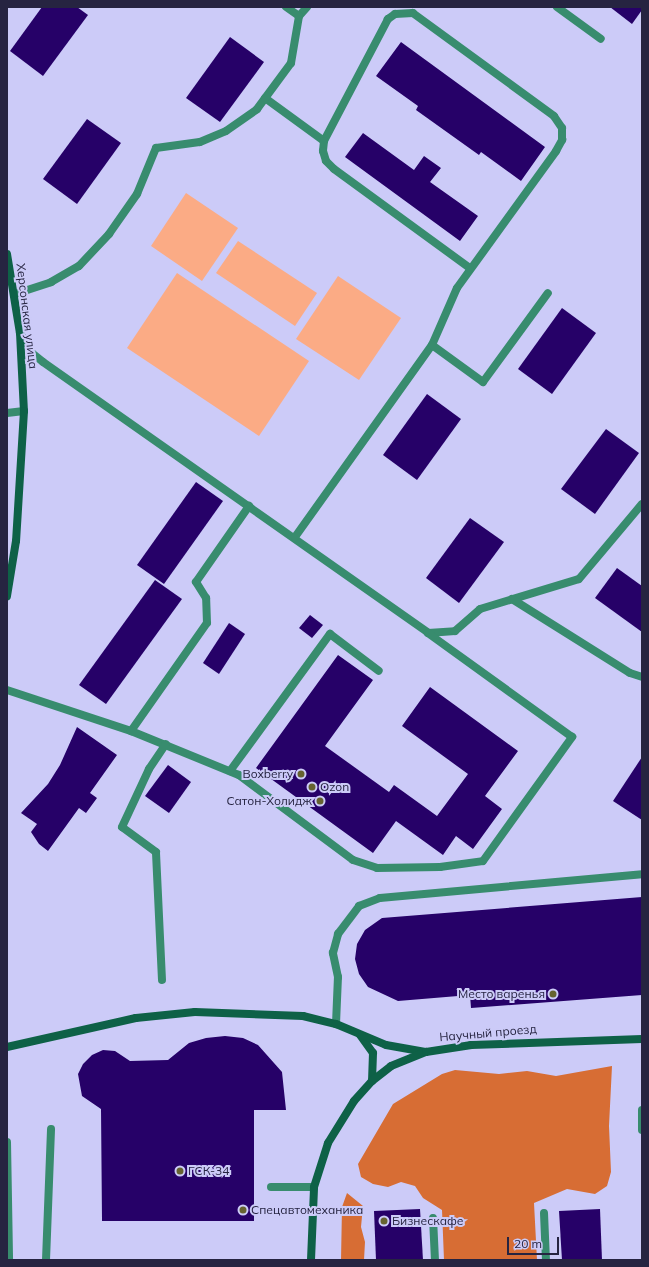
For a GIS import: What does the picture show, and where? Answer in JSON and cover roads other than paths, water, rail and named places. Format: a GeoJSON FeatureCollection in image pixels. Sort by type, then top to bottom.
{"type":"FeatureCollection","features":[{"type":"Feature","properties":{"kind":"street","name":"Херсонская улица"},"geometry":{"type":"LineString","coordinates":[[7,254],[15,294],[20,333],[24,412],[16,541],[7,596]]}},
{"type":"Feature","properties":{"kind":"street"},"geometry":{"type":"LineString","coordinates":[[7,1047],[136,1018],[195,1012],[303,1016],[336,1024],[360,1036],[386,1045],[426,1052]]}},
{"type":"Feature","properties":{"kind":"street"},"geometry":{"type":"LineString","coordinates":[[360,1036],[373,1053],[372,1081]]}},
{"type":"Feature","properties":{"kind":"street","name":"Научный проезд"},"geometry":{"type":"LineString","coordinates":[[311,1260],[314,1187],[331,1137],[354,1101],[372,1081],[391,1066],[426,1052],[471,1045],[642,1038]]}},
{"type":"Feature","properties":{"kind":"lane"},"geometry":{"type":"LineString","coordinates":[[286,7],[299,16]]}},
{"type":"Feature","properties":{"kind":"lane"},"geometry":{"type":"LineString","coordinates":[[15,294],[51,282],[79,266],[109,234],[137,194],[156,148],[200,142],[226,131],[257,109],[291,63],[299,16],[307,7]]}},
{"type":"Feature","properties":{"kind":"lane"},"geometry":{"type":"LineString","coordinates":[[557,7],[601,39]]}},
{"type":"Feature","properties":{"kind":"lane"},"geometry":{"type":"LineString","coordinates":[[295,537],[432,345],[454,294],[470,268],[562,140],[562,128],[554,116],[413,13],[403,12],[388,19],[324,141],[324,156],[334,169],[470,268]]}},
{"type":"Feature","properties":{"kind":"lane"},"geometry":{"type":"LineString","coordinates":[[265,98],[324,141]]}},
{"type":"Feature","properties":{"kind":"lane"},"geometry":{"type":"LineString","coordinates":[[432,345],[483,382],[548,293]]}},
{"type":"Feature","properties":{"kind":"lane"},"geometry":{"type":"LineString","coordinates":[[7,690],[131,731],[230,771],[353,860],[377,868],[440,867],[482,861],[572,737],[295,537],[43,362],[32,353],[20,333]]}},
{"type":"Feature","properties":{"kind":"lane"},"geometry":{"type":"LineString","coordinates":[[7,414],[24,412]]}},
{"type":"Feature","properties":{"kind":"lane"},"geometry":{"type":"LineString","coordinates":[[428,633],[455,631],[480,609],[579,579],[642,504]]}},
{"type":"Feature","properties":{"kind":"lane"},"geometry":{"type":"LineString","coordinates":[[131,731],[207,623],[206,598],[196,582],[249,506]]}},
{"type":"Feature","properties":{"kind":"lane"},"geometry":{"type":"LineString","coordinates":[[512,599],[630,673],[642,677]]}},
{"type":"Feature","properties":{"kind":"lane"},"geometry":{"type":"LineString","coordinates":[[230,771],[330,634],[379,671]]}},
{"type":"Feature","properties":{"kind":"lane"},"geometry":{"type":"LineString","coordinates":[[162,980],[156,852],[122,827],[150,769],[166,744]]}},
{"type":"Feature","properties":{"kind":"lane"},"geometry":{"type":"LineString","coordinates":[[336,1024],[338,977],[333,953],[338,934],[359,906],[380,898],[642,874]]}},
{"type":"Feature","properties":{"kind":"lane"},"geometry":{"type":"LineString","coordinates":[[642,1110],[642,1130]]}},
{"type":"Feature","properties":{"kind":"lane"},"geometry":{"type":"LineString","coordinates":[[46,1260],[51,1129]]}},
{"type":"Feature","properties":{"kind":"lane"},"geometry":{"type":"LineString","coordinates":[[7,1142],[8,1260]]}},
{"type":"Feature","properties":{"kind":"lane"},"geometry":{"type":"LineString","coordinates":[[271,1186],[314,1187]]}},
{"type":"Feature","properties":{"kind":"lane"},"geometry":{"type":"LineString","coordinates":[[544,1213],[546,1260]]}},
{"type":"Feature","properties":{"kind":"lane"},"geometry":{"type":"LineString","coordinates":[[433,1218],[435,1260]]}},
{"type":"Feature","properties":{"kind":"place","name":"Boxberry"},"geometry":{"type":"Point","coordinates":[301,774]}},
{"type":"Feature","properties":{"kind":"place","name":"Ozon"},"geometry":{"type":"Point","coordinates":[312,787]}},
{"type":"Feature","properties":{"kind":"place","name":"Сатон-Холидж"},"geometry":{"type":"Point","coordinates":[320,801]}},
{"type":"Feature","properties":{"kind":"place","name":"Место варенья"},"geometry":{"type":"Point","coordinates":[553,994]}},
{"type":"Feature","properties":{"kind":"place","name":"ГСК-34"},"geometry":{"type":"Point","coordinates":[180,1171]}},
{"type":"Feature","properties":{"kind":"place","name":"Спецавтомеханика"},"geometry":{"type":"Point","coordinates":[243,1210]}},
{"type":"Feature","properties":{"kind":"place","name":"Бизнескафе"},"geometry":{"type":"Point","coordinates":[384,1221]}}]}
